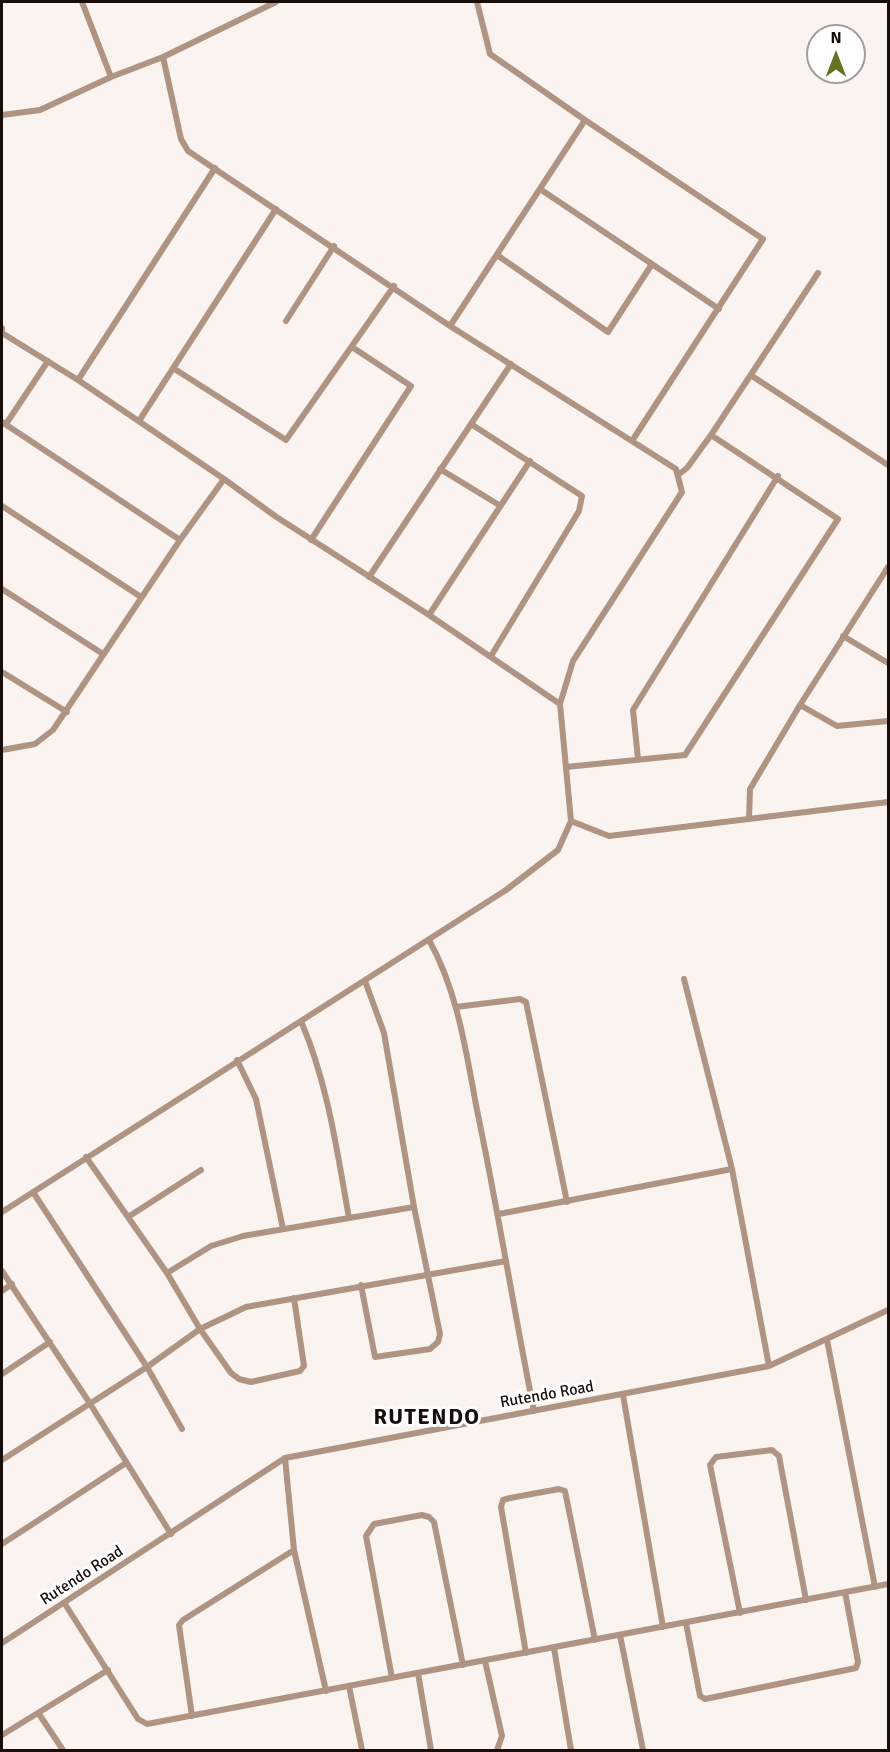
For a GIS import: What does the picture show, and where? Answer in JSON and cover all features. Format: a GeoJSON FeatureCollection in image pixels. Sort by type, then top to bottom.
{"type":"FeatureCollection","features":[{"type":"Feature","properties":{"kind":"street"},"geometry":{"type":"LineString","coordinates":[[82,2],[111,77]]}},
{"type":"Feature","properties":{"kind":"street"},"geometry":{"type":"LineString","coordinates":[[2,115],[40,110],[111,77],[163,57],[276,2]]}},
{"type":"Feature","properties":{"kind":"street"},"geometry":{"type":"LineString","coordinates":[[477,2],[490,54],[763,239],[632,441]]}},
{"type":"Feature","properties":{"kind":"street"},"geometry":{"type":"LineString","coordinates":[[2,1212],[506,890],[558,850],[571,821],[560,704],[573,661],[682,492],[676,469],[450,326],[394,286],[188,151],[181,139],[163,57]]}},
{"type":"Feature","properties":{"kind":"street"},"geometry":{"type":"LineString","coordinates":[[450,326],[585,120]]}},
{"type":"Feature","properties":{"kind":"street"},"geometry":{"type":"LineString","coordinates":[[78,380],[214,168]]}},
{"type":"Feature","properties":{"kind":"street"},"geometry":{"type":"LineString","coordinates":[[540,189],[719,309]]}},
{"type":"Feature","properties":{"kind":"street"},"geometry":{"type":"LineString","coordinates":[[139,421],[276,209]]}},
{"type":"Feature","properties":{"kind":"street"},"geometry":{"type":"LineString","coordinates":[[286,321],[334,246]]}},
{"type":"Feature","properties":{"kind":"street"},"geometry":{"type":"LineString","coordinates":[[497,255],[608,332],[652,264]]}},
{"type":"Feature","properties":{"kind":"street"},"geometry":{"type":"LineString","coordinates":[[678,475],[687,468],[752,376],[818,273]]}},
{"type":"Feature","properties":{"kind":"street"},"geometry":{"type":"LineString","coordinates":[[172,368],[286,440],[394,286]]}},
{"type":"Feature","properties":{"kind":"street"},"geometry":{"type":"LineString","coordinates":[[2,328],[2,333],[78,380],[311,540],[429,615],[560,704]]}},
{"type":"Feature","properties":{"kind":"street"},"geometry":{"type":"LineString","coordinates":[[311,540],[411,386],[352,347]]}},
{"type":"Feature","properties":{"kind":"street"},"geometry":{"type":"LineString","coordinates":[[48,361],[4,423],[180,540]]}},
{"type":"Feature","properties":{"kind":"street"},"geometry":{"type":"LineString","coordinates":[[369,577],[511,364]]}},
{"type":"Feature","properties":{"kind":"street"},"geometry":{"type":"LineString","coordinates":[[752,376],[888,465]]}},
{"type":"Feature","properties":{"kind":"street"},"geometry":{"type":"LineString","coordinates":[[471,424],[582,496],[579,511],[491,656]]}},
{"type":"Feature","properties":{"kind":"street"},"geometry":{"type":"LineString","coordinates":[[566,767],[685,755],[838,519],[778,476],[711,435]]}},
{"type":"Feature","properties":{"kind":"street"},"geometry":{"type":"LineString","coordinates":[[429,615],[530,461]]}},
{"type":"Feature","properties":{"kind":"street"},"geometry":{"type":"LineString","coordinates":[[440,469],[499,506]]}},
{"type":"Feature","properties":{"kind":"street"},"geometry":{"type":"LineString","coordinates":[[638,759],[633,710],[778,476]]}},
{"type":"Feature","properties":{"kind":"street"},"geometry":{"type":"LineString","coordinates":[[2,750],[35,744],[53,730],[141,597],[224,479]]}},
{"type":"Feature","properties":{"kind":"street"},"geometry":{"type":"LineString","coordinates":[[2,506],[141,597]]}},
{"type":"Feature","properties":{"kind":"street"},"geometry":{"type":"LineString","coordinates":[[749,819],[750,789],[800,705],[888,567]]}},
{"type":"Feature","properties":{"kind":"street"},"geometry":{"type":"LineString","coordinates":[[2,589],[103,654]]}},
{"type":"Feature","properties":{"kind":"street"},"geometry":{"type":"LineString","coordinates":[[843,636],[888,663]]}},
{"type":"Feature","properties":{"kind":"street"},"geometry":{"type":"LineString","coordinates":[[2,672],[67,712]]}},
{"type":"Feature","properties":{"kind":"street"},"geometry":{"type":"LineString","coordinates":[[800,705],[837,726],[888,721]]}},
{"type":"Feature","properties":{"kind":"street"},"geometry":{"type":"LineString","coordinates":[[571,821],[609,836],[888,802]]}},
{"type":"Feature","properties":{"kind":"street"},"geometry":{"type":"LineString","coordinates":[[429,940],[441,962],[456,1007],[499,1214],[534,1411]]}},
{"type":"Feature","properties":{"kind":"street"},"geometry":{"type":"LineString","coordinates":[[684,979],[732,1169],[769,1366]]}},
{"type":"Feature","properties":{"kind":"street"},"geometry":{"type":"LineString","coordinates":[[361,1285],[375,1356],[430,1349],[438,1342],[440,1334],[414,1208],[384,1034],[365,981]]}},
{"type":"Feature","properties":{"kind":"street"},"geometry":{"type":"LineString","coordinates":[[456,1007],[520,999],[526,1002],[567,1202]]}},
{"type":"Feature","properties":{"kind":"street"},"geometry":{"type":"LineString","coordinates":[[301,1021],[316,1056],[324,1085],[349,1218]]}},
{"type":"Feature","properties":{"kind":"street"},"geometry":{"type":"LineString","coordinates":[[237,1060],[255,1099],[283,1229]]}},
{"type":"Feature","properties":{"kind":"street"},"geometry":{"type":"LineString","coordinates":[[86,1157],[167,1273],[231,1373],[239,1379],[251,1382],[300,1371],[304,1366],[305,1359],[294,1298]]}},
{"type":"Feature","properties":{"kind":"street"},"geometry":{"type":"LineString","coordinates":[[499,1214],[732,1169]]}},
{"type":"Feature","properties":{"kind":"street"},"geometry":{"type":"LineString","coordinates":[[128,1217],[201,1170]]}},
{"type":"Feature","properties":{"kind":"street"},"geometry":{"type":"LineString","coordinates":[[33,1192],[147,1367],[182,1429]]}},
{"type":"Feature","properties":{"kind":"street"},"geometry":{"type":"LineString","coordinates":[[167,1273],[211,1246],[243,1236],[414,1208]]}},
{"type":"Feature","properties":{"kind":"street"},"geometry":{"type":"LineString","coordinates":[[2,1460],[89,1402],[147,1367],[201,1329],[246,1307],[506,1261]]}},
{"type":"Feature","properties":{"kind":"street"},"geometry":{"type":"LineString","coordinates":[[2,1271],[89,1402],[171,1534]]}},
{"type":"Feature","properties":{"kind":"street"},"geometry":{"type":"LineString","coordinates":[[2,1291],[12,1284]]}},
{"type":"Feature","properties":{"kind":"street","name":"Rutendo Road"},"geometry":{"type":"LineString","coordinates":[[2,1643],[65,1604],[285,1458],[769,1366],[888,1310]]}},
{"type":"Feature","properties":{"kind":"street"},"geometry":{"type":"LineString","coordinates":[[827,1340],[875,1587]]}},
{"type":"Feature","properties":{"kind":"street"},"geometry":{"type":"LineString","coordinates":[[2,1374],[50,1342]]}},
{"type":"Feature","properties":{"kind":"street"},"geometry":{"type":"LineString","coordinates":[[623,1395],[663,1627]]}},
{"type":"Feature","properties":{"kind":"street"},"geometry":{"type":"LineString","coordinates":[[740,1612],[711,1465],[716,1457],[772,1450],[779,1456],[806,1600]]}},
{"type":"Feature","properties":{"kind":"street"},"geometry":{"type":"LineString","coordinates":[[285,1458],[294,1550],[326,1691]]}},
{"type":"Feature","properties":{"kind":"street"},"geometry":{"type":"LineString","coordinates":[[2,1544],[126,1463]]}},
{"type":"Feature","properties":{"kind":"street"},"geometry":{"type":"LineString","coordinates":[[526,1653],[501,1507],[503,1500],[510,1498],[559,1489],[565,1491],[568,1496],[595,1640]]}},
{"type":"Feature","properties":{"kind":"street"},"geometry":{"type":"LineString","coordinates":[[392,1678],[366,1536],[374,1524],[422,1515],[434,1522],[463,1665]]}},
{"type":"Feature","properties":{"kind":"street"},"geometry":{"type":"LineString","coordinates":[[192,1716],[178,1634],[179,1625],[183,1620],[294,1550]]}},
{"type":"Feature","properties":{"kind":"street"},"geometry":{"type":"LineString","coordinates":[[65,1604],[138,1719],[147,1724],[888,1584]]}},
{"type":"Feature","properties":{"kind":"street"},"geometry":{"type":"LineString","coordinates":[[686,1623],[700,1696],[705,1700],[856,1668],[858,1662],[845,1593]]}},
{"type":"Feature","properties":{"kind":"street"},"geometry":{"type":"LineString","coordinates":[[620,1635],[643,1750]]}},
{"type":"Feature","properties":{"kind":"street"},"geometry":{"type":"LineString","coordinates":[[554,1648],[571,1750]]}},
{"type":"Feature","properties":{"kind":"street"},"geometry":{"type":"LineString","coordinates":[[485,1660],[502,1736],[497,1750]]}},
{"type":"Feature","properties":{"kind":"street"},"geometry":{"type":"LineString","coordinates":[[2,1735],[108,1670]]}},
{"type":"Feature","properties":{"kind":"street"},"geometry":{"type":"LineString","coordinates":[[418,1673],[431,1750]]}},
{"type":"Feature","properties":{"kind":"street"},"geometry":{"type":"LineString","coordinates":[[349,1686],[362,1750]]}},
{"type":"Feature","properties":{"kind":"street"},"geometry":{"type":"LineString","coordinates":[[39,1714],[63,1750]]}},
{"type":"Feature","properties":{"kind":"district","name":"RUTENDO"},"geometry":{"type":"Point","coordinates":[427,1418]}}]}
